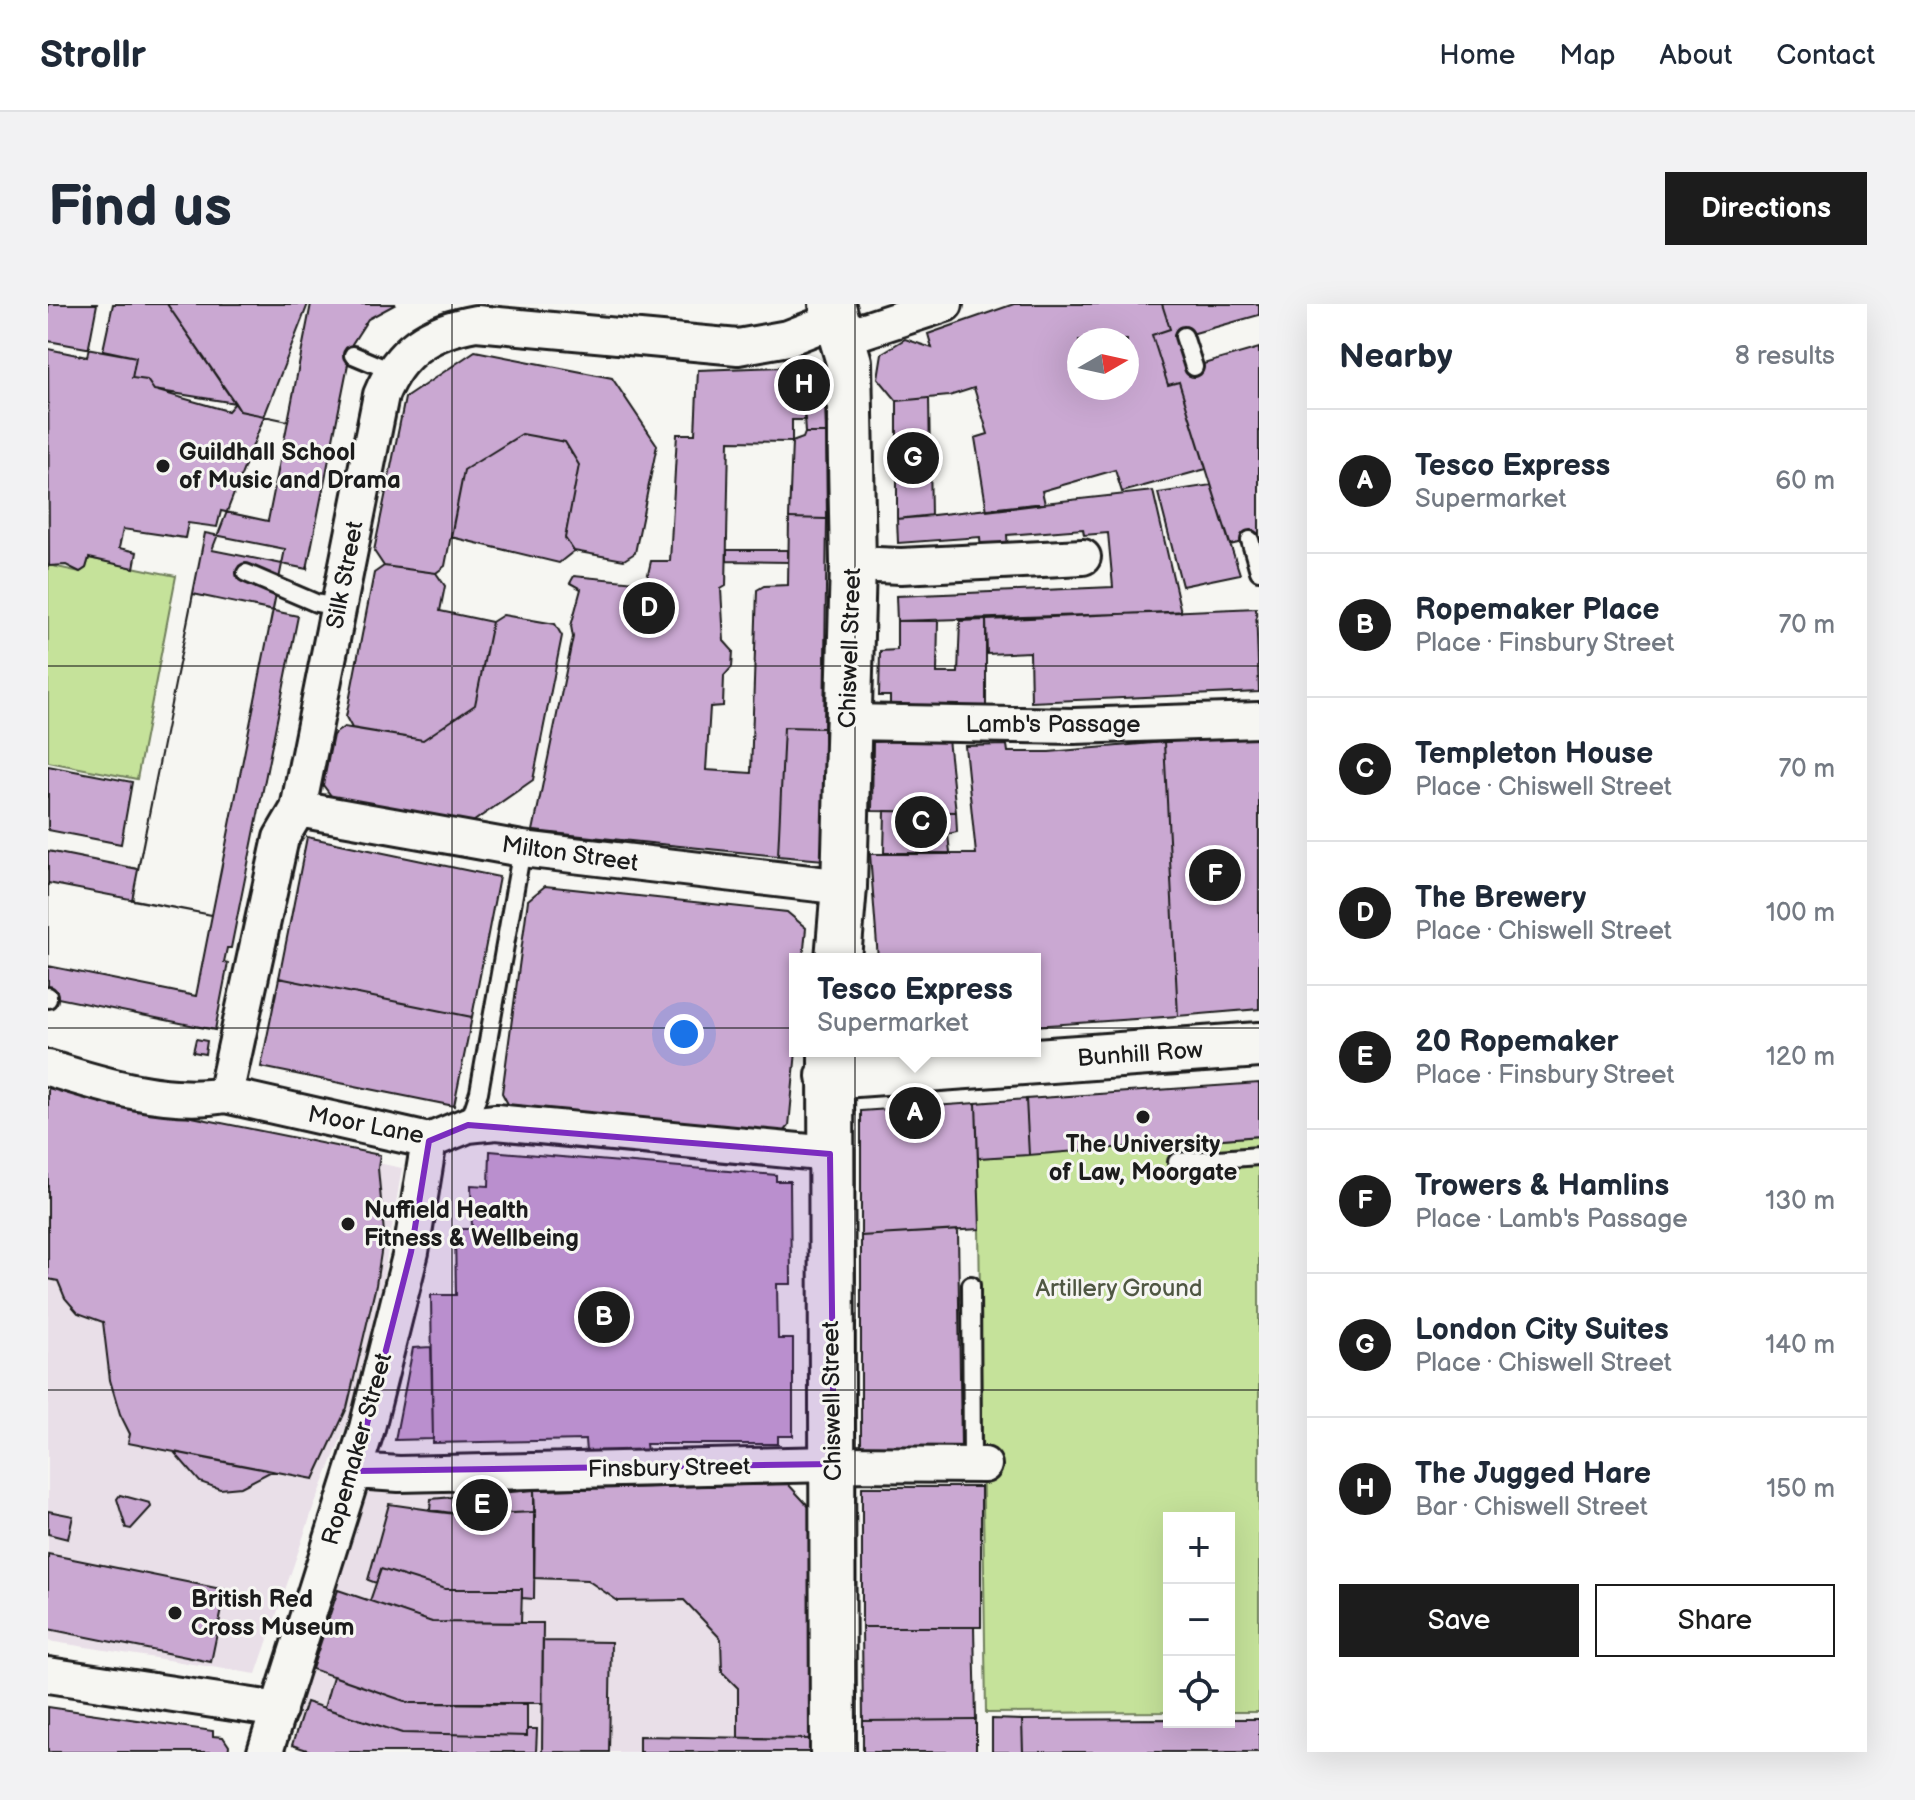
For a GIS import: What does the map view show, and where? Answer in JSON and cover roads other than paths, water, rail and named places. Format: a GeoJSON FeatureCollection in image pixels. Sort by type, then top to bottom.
{"type":"FeatureCollection","features":[{"type":"Feature","properties":{"kind":"main road","name":"Chiswell Street"},"geometry":{"type":"LineString","coordinates":[[838,319],[849,362],[853,564],[844,887],[838,953]]}},
{"type":"Feature","properties":{"kind":"main road","name":"Bunhill Row"},"geometry":{"type":"LineString","coordinates":[[1041,1055],[1259,1045]]}},
{"type":"Feature","properties":{"kind":"main road","name":"Bunhill Row"},"geometry":{"type":"LineString","coordinates":[[830,1064],[988,1057]]}},
{"type":"Feature","properties":{"kind":"main road","name":"Chiswell Street"},"geometry":{"type":"LineString","coordinates":[[830,1064],[833,1752]]}},
{"type":"Feature","properties":{"kind":"street","name":"Silk Street"},"geometry":{"type":"LineString","coordinates":[[225,1095],[281,838],[298,809],[381,395],[391,371],[422,340],[450,327],[476,323],[501,314],[738,347],[788,338],[838,319],[945,304]]}},
{"type":"Feature","properties":{"kind":"street"},"geometry":{"type":"LineString","coordinates":[[853,564],[901,566],[1083,557]]}},
{"type":"Feature","properties":{"kind":"street","name":"Lamb's Passage"},"geometry":{"type":"LineString","coordinates":[[847,722],[1074,726],[1259,720]]}},
{"type":"Feature","properties":{"kind":"street","name":"Milton Street"},"geometry":{"type":"LineString","coordinates":[[298,809],[522,849],[844,887]]}},
{"type":"Feature","properties":{"kind":"street","name":"Moor Lane"},"geometry":{"type":"LineString","coordinates":[[48,1068],[167,1096],[196,1100],[225,1095],[429,1141],[468,1125],[496,1122],[830,1154]]}},
{"type":"Feature","properties":{"kind":"street","name":"Ropemaker Street"},"geometry":{"type":"LineString","coordinates":[[272,1731],[355,1471],[411,1252],[429,1141]]}},
{"type":"Feature","properties":{"kind":"street","name":"Finsbury Street"},"geometry":{"type":"LineString","coordinates":[[355,1471],[399,1474],[834,1464],[983,1465]]}},
{"type":"Feature","properties":{"kind":"street"},"geometry":{"type":"LineString","coordinates":[[48,1675],[272,1731]]}},
{"type":"Feature","properties":{"kind":"lane"},"geometry":{"type":"LineString","coordinates":[[1184,336],[1194,367]]}},
{"type":"Feature","properties":{"kind":"lane"},"geometry":{"type":"LineString","coordinates":[[353,355],[391,371]]}},
{"type":"Feature","properties":{"kind":"lane"},"geometry":{"type":"LineString","coordinates":[[1250,540],[1259,571]]}},
{"type":"Feature","properties":{"kind":"lane"},"geometry":{"type":"LineString","coordinates":[[246,573],[316,603],[338,607]]}},
{"type":"Feature","properties":{"kind":"lane"},"geometry":{"type":"LineString","coordinates":[[468,1125],[479,1092],[522,849]]}},
{"type":"Feature","properties":{"kind":"lane"},"geometry":{"type":"LineString","coordinates":[[1177,1162],[1259,1156]]}},
{"type":"Feature","properties":{"kind":"lane"},"geometry":{"type":"LineString","coordinates":[[971,1285],[983,1465]]}},
{"type":"Feature","properties":{"kind":"place","name":"The Jugged Hare"},"geometry":{"type":"Point","coordinates":[804,385]}},
{"type":"Feature","properties":{"kind":"place","name":"London City Suites"},"geometry":{"type":"Point","coordinates":[913,458]}},
{"type":"Feature","properties":{"kind":"place","name":"Guildhall School of Music and Drama"},"geometry":{"type":"Point","coordinates":[163,466]}},
{"type":"Feature","properties":{"kind":"place","name":"The Brewery"},"geometry":{"type":"Point","coordinates":[649,608]}},
{"type":"Feature","properties":{"kind":"place","name":"Templeton House"},"geometry":{"type":"Point","coordinates":[921,822]}},
{"type":"Feature","properties":{"kind":"place","name":"Trowers & Hamlins"},"geometry":{"type":"Point","coordinates":[1215,875]}},
{"type":"Feature","properties":{"kind":"place","name":"Tesco Express"},"geometry":{"type":"Point","coordinates":[915,1113]}},
{"type":"Feature","properties":{"kind":"place","name":"The University of Law, Moorgate"},"geometry":{"type":"Point","coordinates":[1143,1117]}},
{"type":"Feature","properties":{"kind":"place","name":"Nuffield Health Fitness & Wellbeing"},"geometry":{"type":"Point","coordinates":[348,1224]}},
{"type":"Feature","properties":{"kind":"place","name":"Ropemaker Place"},"geometry":{"type":"Point","coordinates":[604,1317]}},
{"type":"Feature","properties":{"kind":"place","name":"20 Ropemaker"},"geometry":{"type":"Point","coordinates":[482,1505]}},
{"type":"Feature","properties":{"kind":"place","name":"British Red Cross Museum"},"geometry":{"type":"Point","coordinates":[175,1613]}},
{"type":"Feature","properties":{"kind":"park label","name":"Artillery Ground"},"geometry":{"type":"Point","coordinates":[1119,1288]}}]}
